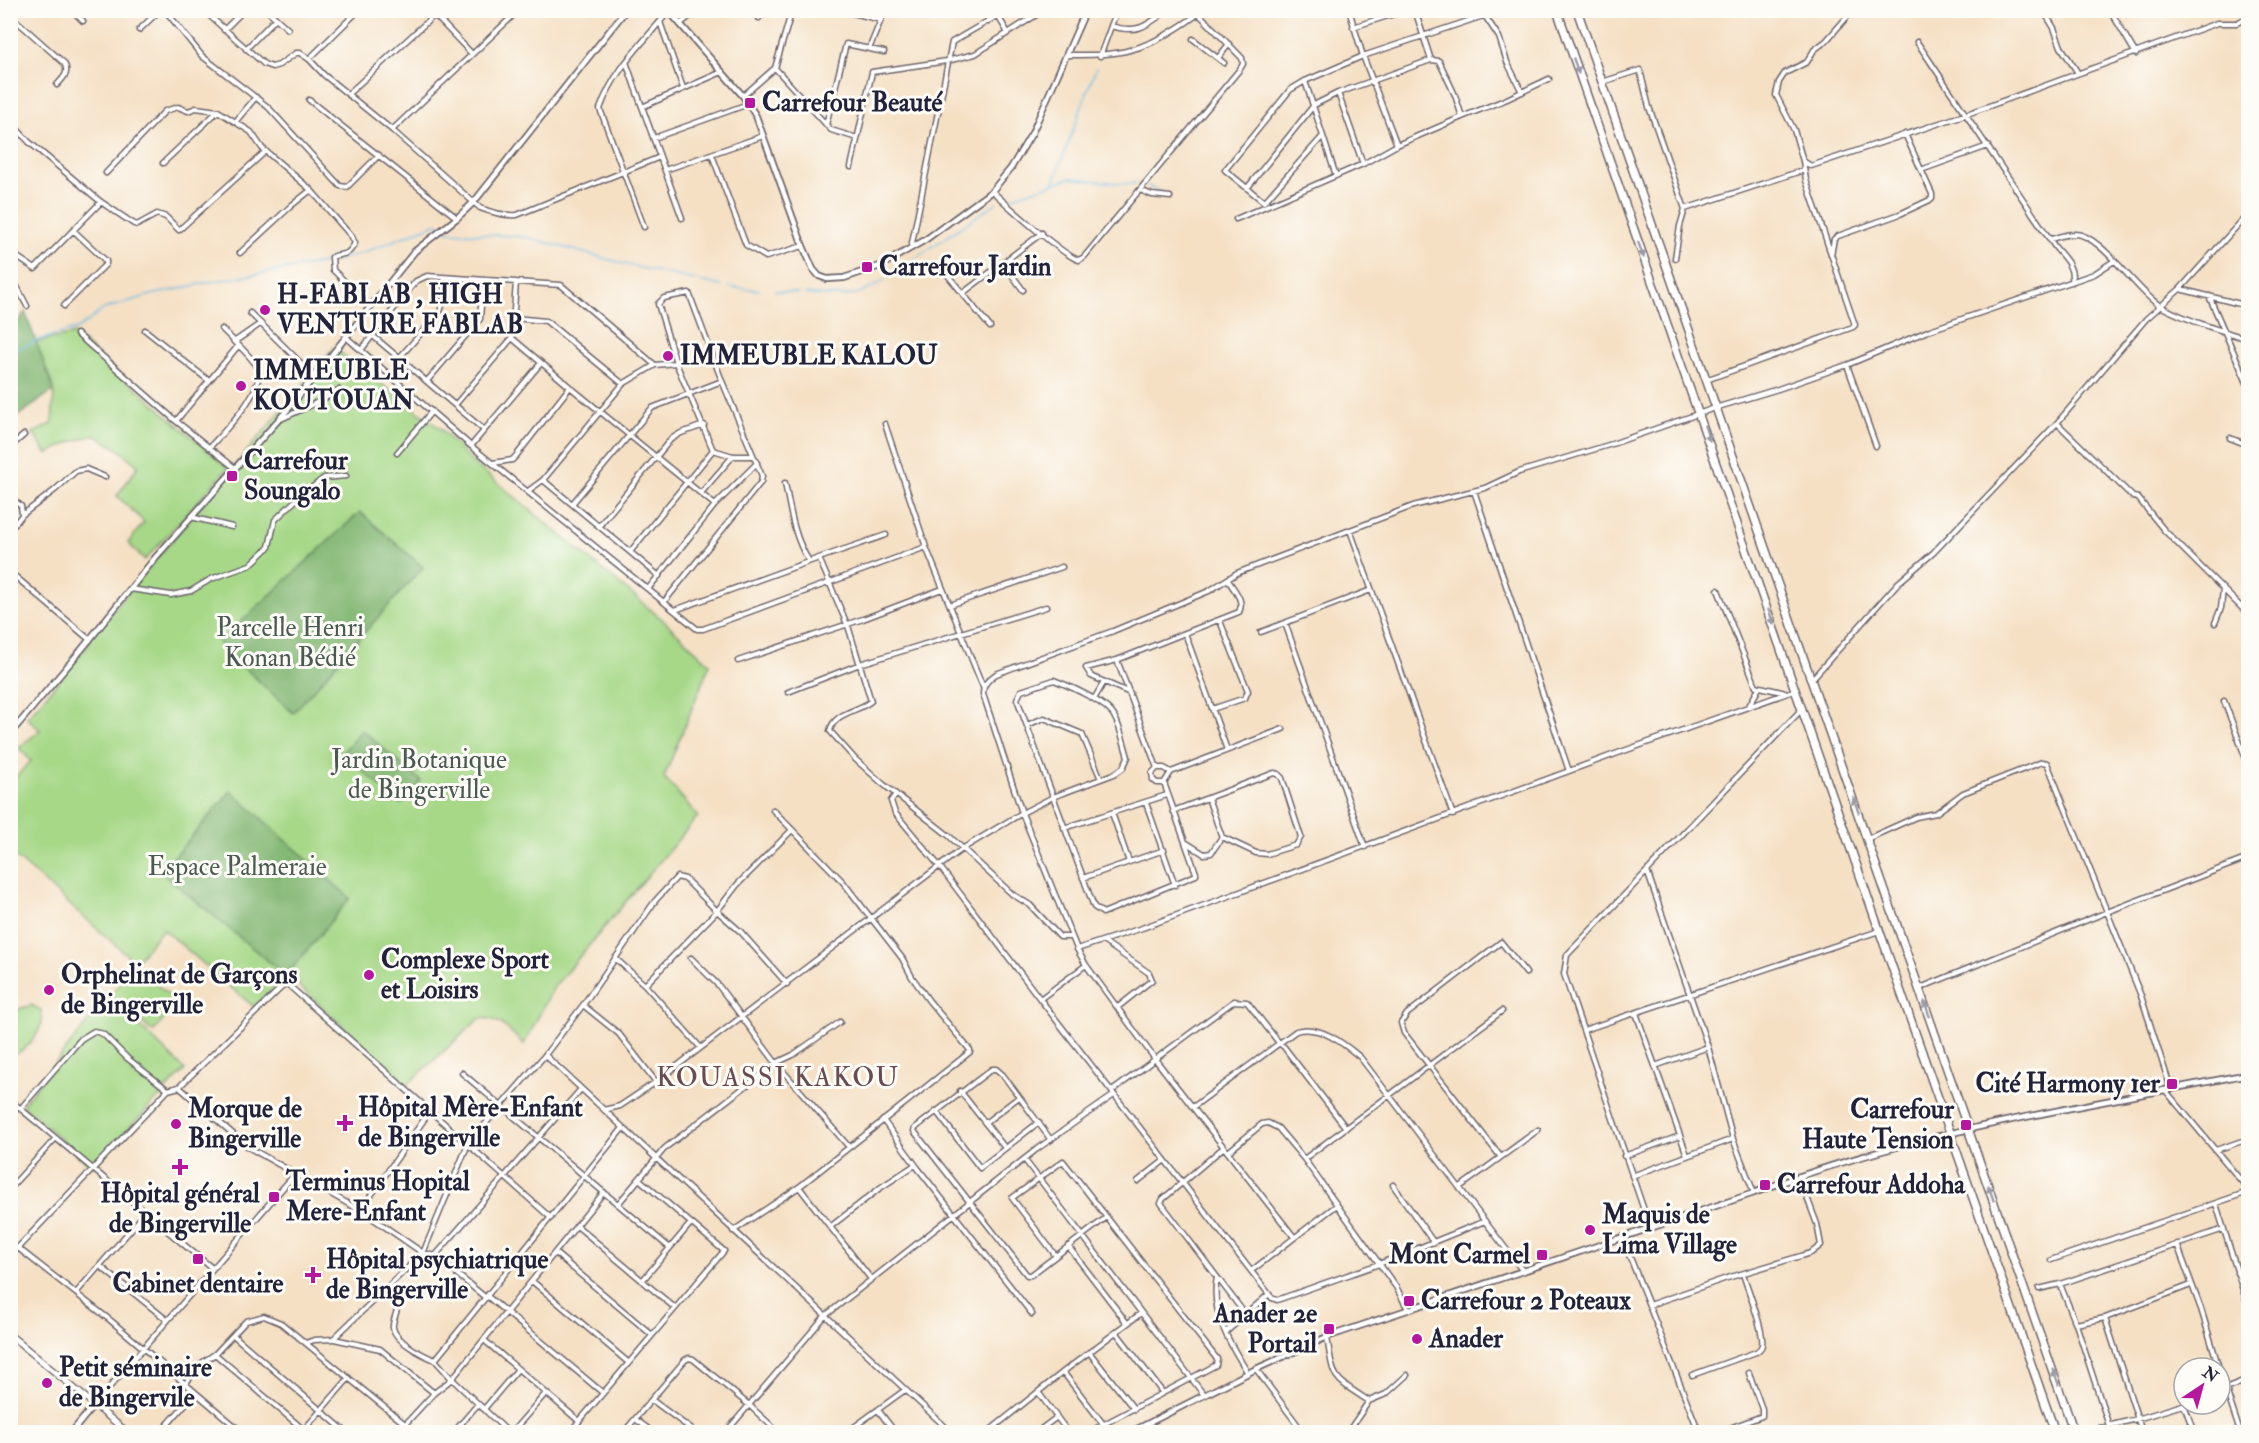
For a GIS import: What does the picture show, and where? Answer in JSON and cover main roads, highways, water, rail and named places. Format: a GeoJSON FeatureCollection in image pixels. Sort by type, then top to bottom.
{"type":"FeatureCollection","features":[{"type":"Feature","properties":{"kind":"highway"},"geometry":{"type":"LineString","coordinates":[[1557,10],[2055,1432]]}},
{"type":"Feature","properties":{"kind":"highway"},"geometry":{"type":"LineString","coordinates":[[1577,10],[2074,1432]]}},
{"type":"Feature","properties":{"kind":"main road"},"geometry":{"type":"LineString","coordinates":[[10,1335],[127,1432]]}},
{"type":"Feature","properties":{"kind":"waterway"},"geometry":{"type":"LineString","coordinates":[[1054,182],[1096,68]]}},
{"type":"Feature","properties":{"kind":"waterway"},"geometry":{"type":"LineString","coordinates":[[1007,199],[1070,178],[1125,184],[1139,183]]}},
{"type":"Feature","properties":{"kind":"waterway"},"geometry":{"type":"LineString","coordinates":[[1148,186],[1167,195]]}},
{"type":"Feature","properties":{"kind":"waterway"},"geometry":{"type":"LineString","coordinates":[[888,277],[996,203]]}},
{"type":"Feature","properties":{"kind":"waterway"},"geometry":{"type":"LineString","coordinates":[[334,261],[360,254],[436,224],[442,226]]}},
{"type":"Feature","properties":{"kind":"waterway"},"geometry":{"type":"LineString","coordinates":[[445,229],[448,232],[526,237],[628,265],[722,286]]}},
{"type":"Feature","properties":{"kind":"waterway"},"geometry":{"type":"LineString","coordinates":[[10,352],[39,340],[79,328],[104,309],[147,296],[210,282],[329,262]]}},
{"type":"Feature","properties":{"kind":"waterway"},"geometry":{"type":"LineString","coordinates":[[805,294],[846,296],[865,291],[884,280]]}},
{"type":"Feature","properties":{"kind":"waterway"},"geometry":{"type":"LineString","coordinates":[[729,287],[759,290]]}},
{"type":"Feature","properties":{"kind":"waterway"},"geometry":{"type":"LineString","coordinates":[[775,291],[798,293]]}},
{"type":"Feature","properties":{"kind":"place","name":"Carrefour Beauté"},"geometry":{"type":"Point","coordinates":[750,103]}},
{"type":"Feature","properties":{"kind":"place","name":"Carrefour Jardin"},"geometry":{"type":"Point","coordinates":[867,267]}},
{"type":"Feature","properties":{"kind":"place","name":"H-FABLAB , HIGH VENTURE FABLAB"},"geometry":{"type":"Point","coordinates":[265,310]}},
{"type":"Feature","properties":{"kind":"place","name":"IMMEUBLE KALOU"},"geometry":{"type":"Point","coordinates":[668,356]}},
{"type":"Feature","properties":{"kind":"place","name":"IMMEUBLE KOUTOUAN"},"geometry":{"type":"Point","coordinates":[241,386]}},
{"type":"Feature","properties":{"kind":"place","name":"Carrefour Soungalo"},"geometry":{"type":"Point","coordinates":[232,476]}},
{"type":"Feature","properties":{"kind":"place","name":"Complexe Sport et Loisirs"},"geometry":{"type":"Point","coordinates":[369,975]}},
{"type":"Feature","properties":{"kind":"place","name":"Orphelinat de Garçons de Bingerville"},"geometry":{"type":"Point","coordinates":[49,990]}},
{"type":"Feature","properties":{"kind":"place","name":"Cité Harmony 1er"},"geometry":{"type":"Point","coordinates":[2172,1084]}},
{"type":"Feature","properties":{"kind":"place","name":"Hôpital Mère-Enfant de Bingerville"},"geometry":{"type":"Point","coordinates":[345,1123]}},
{"type":"Feature","properties":{"kind":"place","name":"Morque de Bingerville"},"geometry":{"type":"Point","coordinates":[176,1124]}},
{"type":"Feature","properties":{"kind":"place","name":"Carrefour Haute Tension"},"geometry":{"type":"Point","coordinates":[1966,1125]}},
{"type":"Feature","properties":{"kind":"place","name":"Hôpital général de Bingerville"},"geometry":{"type":"Point","coordinates":[180,1167]}},
{"type":"Feature","properties":{"kind":"place","name":"Carrefour Addoha"},"geometry":{"type":"Point","coordinates":[1765,1185]}},
{"type":"Feature","properties":{"kind":"place","name":"Terminus Hopital Mere-Enfant"},"geometry":{"type":"Point","coordinates":[274,1197]}},
{"type":"Feature","properties":{"kind":"place","name":"Maquis de Lima Village"},"geometry":{"type":"Point","coordinates":[1590,1230]}},
{"type":"Feature","properties":{"kind":"place","name":"Mont Carmel"},"geometry":{"type":"Point","coordinates":[1542,1255]}},
{"type":"Feature","properties":{"kind":"place","name":"Cabinet dentaire"},"geometry":{"type":"Point","coordinates":[198,1259]}},
{"type":"Feature","properties":{"kind":"place","name":"Hôpital psychiatrique de Bingerville"},"geometry":{"type":"Point","coordinates":[313,1275]}},
{"type":"Feature","properties":{"kind":"place","name":"Carrefour 2 Poteaux"},"geometry":{"type":"Point","coordinates":[1409,1301]}},
{"type":"Feature","properties":{"kind":"place","name":"Anader 2e Portail"},"geometry":{"type":"Point","coordinates":[1329,1329]}},
{"type":"Feature","properties":{"kind":"place","name":"Anader"},"geometry":{"type":"Point","coordinates":[1417,1339]}},
{"type":"Feature","properties":{"kind":"place","name":"Petit séminaire de Bingervile"},"geometry":{"type":"Point","coordinates":[47,1383]}},
{"type":"Feature","properties":{"kind":"district","name":"KOUASSI KAKOU"},"geometry":{"type":"Point","coordinates":[778,1077]}},
{"type":"Feature","properties":{"kind":"park label","name":"Parcelle Henri Konan Bédié"},"geometry":{"type":"Point","coordinates":[290,643]}},
{"type":"Feature","properties":{"kind":"park label","name":"Jardin Botanique de Bingerville"},"geometry":{"type":"Point","coordinates":[419,775]}},
{"type":"Feature","properties":{"kind":"park label","name":"Espace Palmeraie"},"geometry":{"type":"Point","coordinates":[237,867]}}]}
